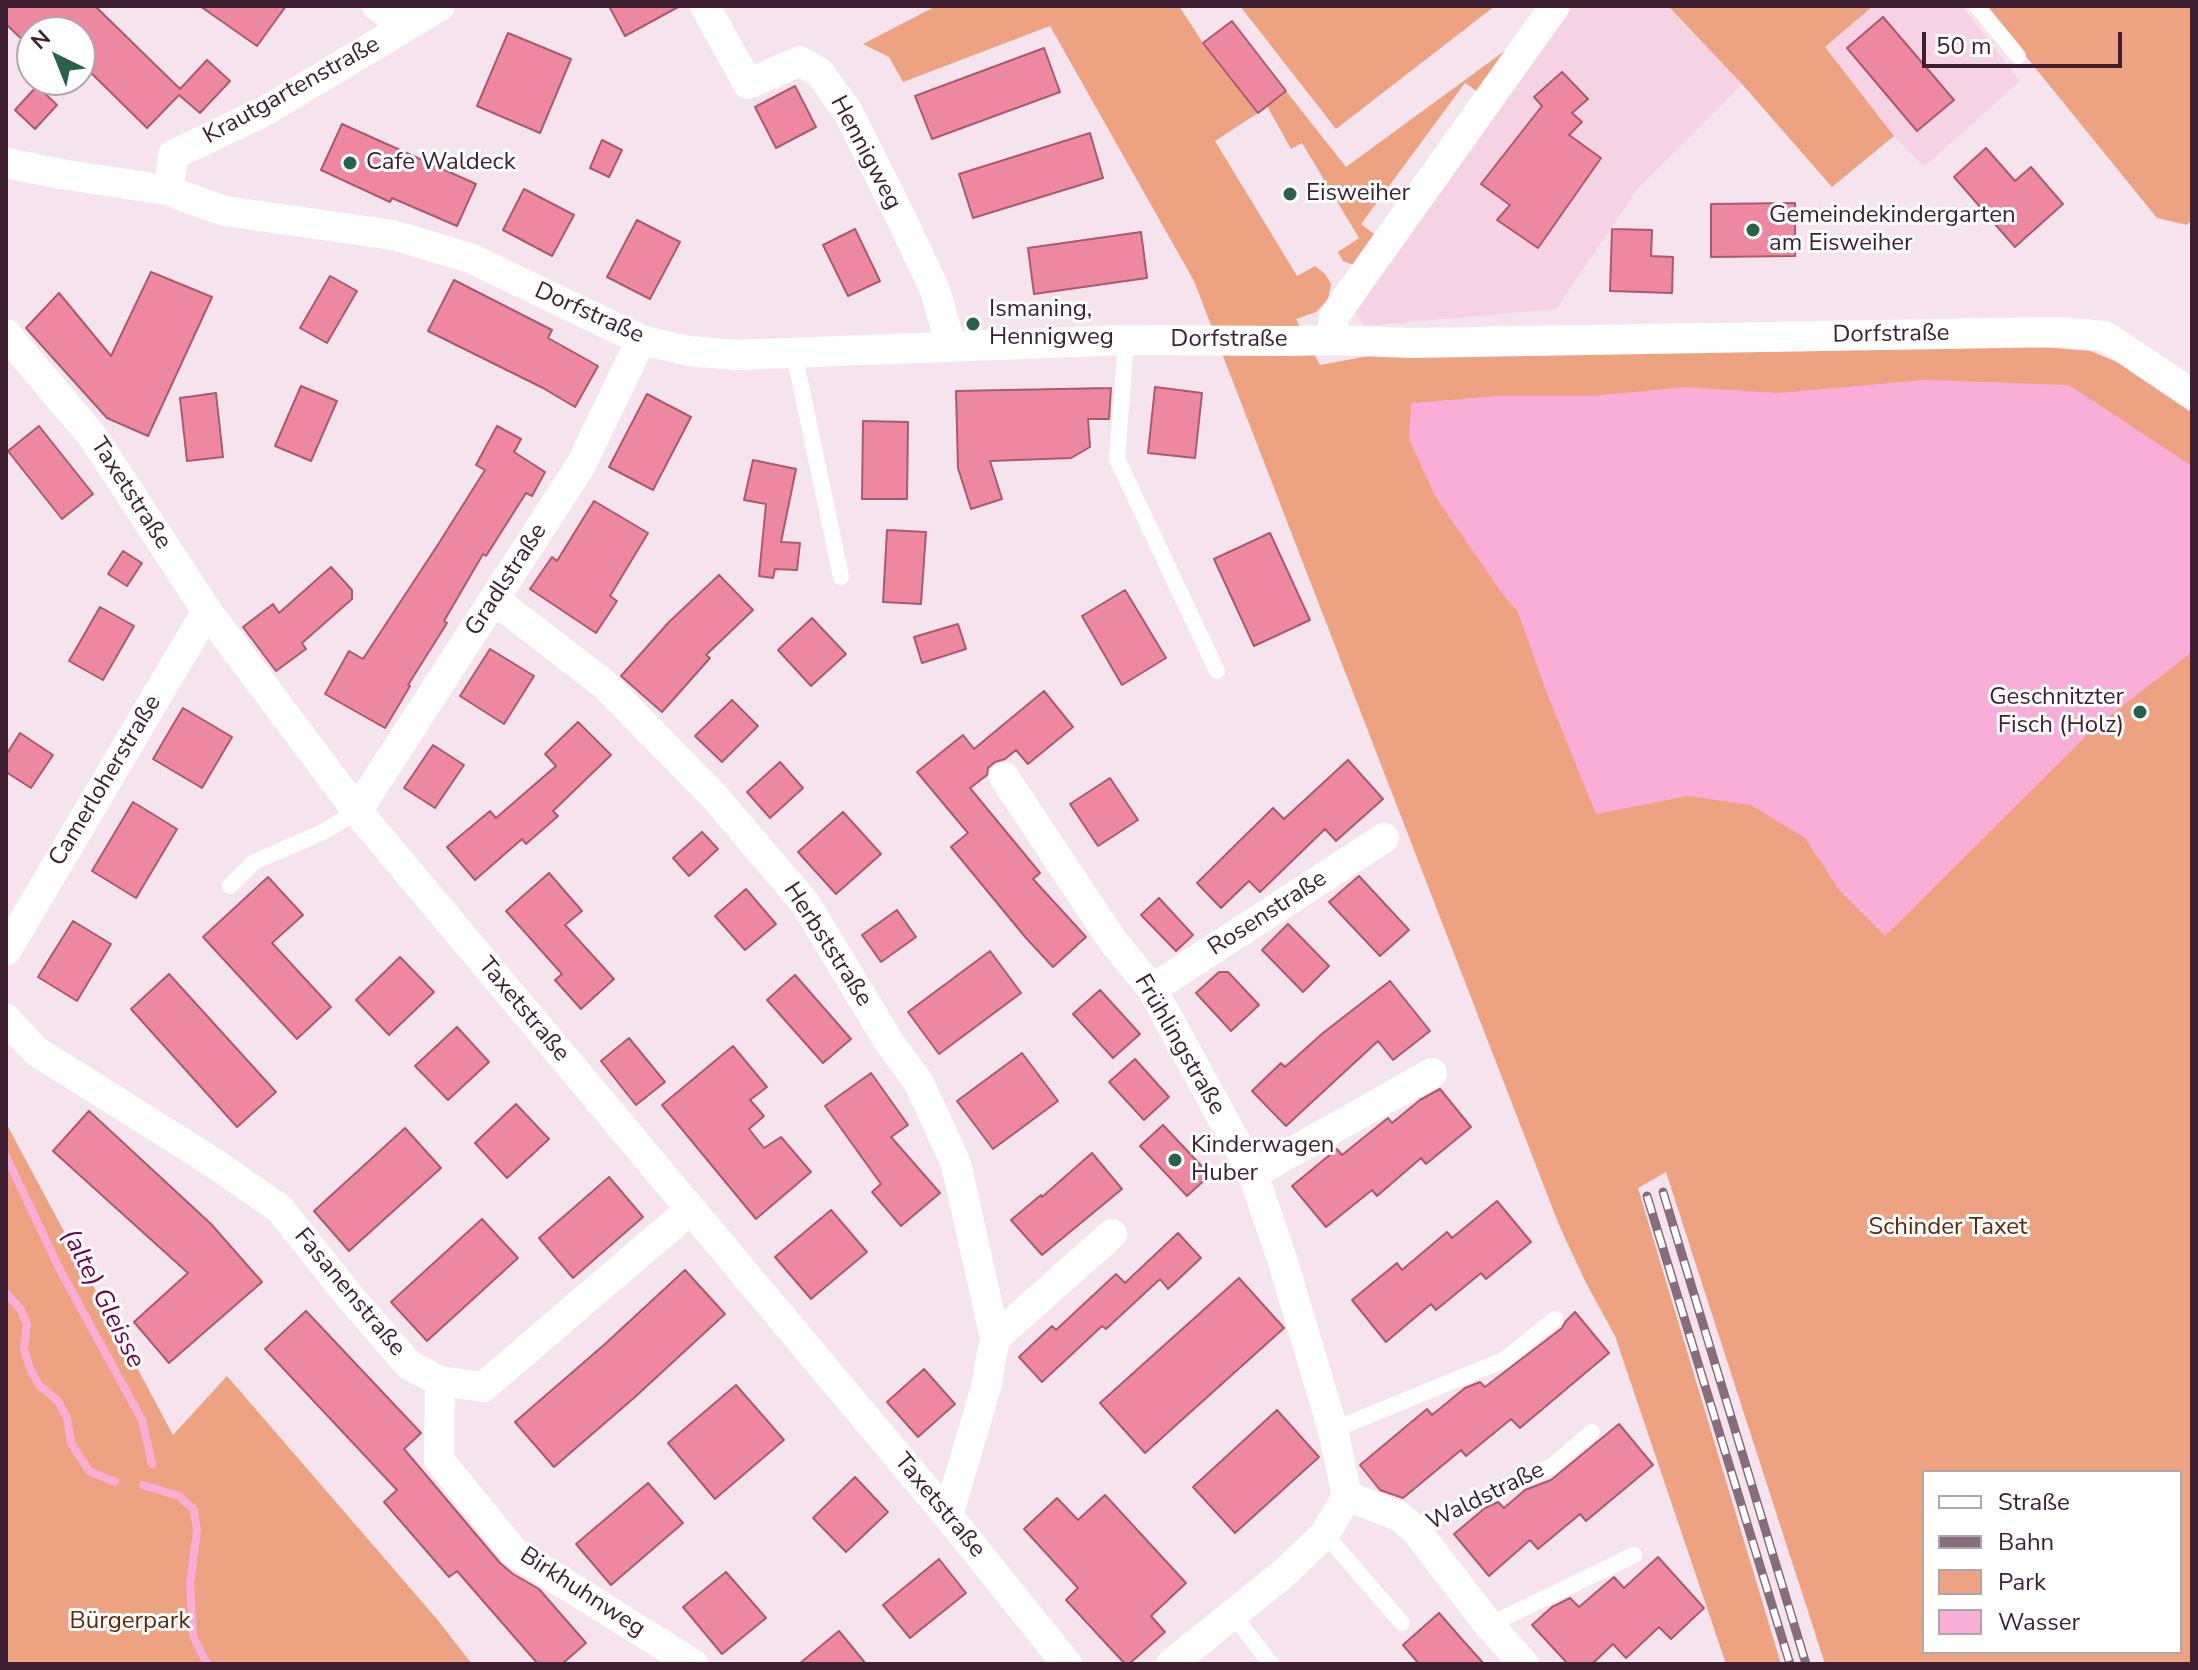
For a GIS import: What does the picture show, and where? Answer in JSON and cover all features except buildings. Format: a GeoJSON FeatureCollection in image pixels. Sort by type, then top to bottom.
{"type":"FeatureCollection","features":[{"type":"Feature","properties":{"kind":"street"},"geometry":{"type":"LineString","coordinates":[[377,6],[406,26]]}},
{"type":"Feature","properties":{"kind":"street","name":"Krautgartenstraße"},"geometry":{"type":"LineString","coordinates":[[169,190],[173,155],[265,111],[440,6]]}},
{"type":"Feature","properties":{"kind":"street","name":"Hennigweg"},"geometry":{"type":"LineString","coordinates":[[705,6],[748,84],[800,61],[820,73],[849,114],[903,222],[935,290],[951,347]]}},
{"type":"Feature","properties":{"kind":"street"},"geometry":{"type":"LineString","coordinates":[[1332,340],[1334,316],[1555,6]]}},
{"type":"Feature","properties":{"kind":"street","name":"Dorfstraße"},"geometry":{"type":"LineString","coordinates":[[6,163],[169,190],[225,211],[393,235],[470,258],[641,340],[688,351],[736,355],[1126,340],[1411,343],[2060,332],[2105,336],[2192,394]]}},
{"type":"Feature","properties":{"kind":"street","name":"Taxetstraße"},"geometry":{"type":"LineString","coordinates":[[6,334],[93,437],[207,611],[357,811],[948,1516],[1067,1664]]}},
{"type":"Feature","properties":{"kind":"street","name":"Gradlstraße"},"geometry":{"type":"LineString","coordinates":[[357,811],[581,465],[641,340]]}},
{"type":"Feature","properties":{"kind":"street","name":"Herbststraße"},"geometry":{"type":"LineString","coordinates":[[495,600],[604,684],[713,795],[805,903],[889,1042],[919,1083],[956,1164],[995,1338],[986,1387],[948,1516]]}},
{"type":"Feature","properties":{"kind":"street","name":"Camerloherstraße"},"geometry":{"type":"LineString","coordinates":[[6,951],[207,611]]}},
{"type":"Feature","properties":{"kind":"street","name":"Frühlingstraße"},"geometry":{"type":"LineString","coordinates":[[1004,777],[1112,940],[1152,989],[1253,1174],[1333,1430],[1347,1496]]}},
{"type":"Feature","properties":{"kind":"street","name":"Rosenstraße"},"geometry":{"type":"LineString","coordinates":[[1152,989],[1384,838]]}},
{"type":"Feature","properties":{"kind":"street","name":"Fasanenstraße"},"geometry":{"type":"LineString","coordinates":[[6,1019],[36,1051],[214,1163],[280,1209],[409,1365],[440,1381],[483,1387],[690,1210]]}},
{"type":"Feature","properties":{"kind":"street"},"geometry":{"type":"LineString","coordinates":[[1253,1174],[1432,1073]]}},
{"type":"Feature","properties":{"kind":"street"},"geometry":{"type":"LineString","coordinates":[[995,1338],[1112,1234]]}},
{"type":"Feature","properties":{"kind":"street","name":"Birkhuhnweg"},"geometry":{"type":"LineString","coordinates":[[440,1381],[439,1460],[514,1552],[693,1664]]}},
{"type":"Feature","properties":{"kind":"street"},"geometry":{"type":"LineString","coordinates":[[1171,1664],[1283,1574],[1325,1534],[1347,1496]]}},
{"type":"Feature","properties":{"kind":"street","name":"Waldstraße"},"geometry":{"type":"LineString","coordinates":[[1347,1496],[1399,1516],[1417,1532],[1489,1625],[1524,1664]]}},
{"type":"Feature","properties":{"kind":"lane"},"geometry":{"type":"LineString","coordinates":[[1977,6],[2018,56]]}},
{"type":"Feature","properties":{"kind":"lane"},"geometry":{"type":"LineString","coordinates":[[1126,340],[1117,459],[1217,671]]}},
{"type":"Feature","properties":{"kind":"lane"},"geometry":{"type":"LineString","coordinates":[[794,353],[841,577]]}},
{"type":"Feature","properties":{"kind":"lane"},"geometry":{"type":"LineString","coordinates":[[230,886],[254,862],[325,831],[357,811]]}},
{"type":"Feature","properties":{"kind":"lane"},"geometry":{"type":"LineString","coordinates":[[1333,1430],[1504,1360],[1555,1319]]}},
{"type":"Feature","properties":{"kind":"lane","name":"Waldstraße"},"geometry":{"type":"LineString","coordinates":[[1417,1532],[1428,1522],[1552,1466],[1592,1432]]}},
{"type":"Feature","properties":{"kind":"lane"},"geometry":{"type":"LineString","coordinates":[[1325,1534],[1402,1623]]}},
{"type":"Feature","properties":{"kind":"lane"},"geometry":{"type":"LineString","coordinates":[[1489,1625],[1634,1555]]}},
{"type":"Feature","properties":{"kind":"lane"},"geometry":{"type":"LineString","coordinates":[[1233,1615],[1271,1664]]}},
{"type":"Feature","properties":{"kind":"shaded area"},"geometry":{"type":"Polygon","coordinates":[[[1568,6],[1667,6],[1742,84],[1636,191],[1556,309],[1365,326],[1355,313],[1568,6]]]}},
{"type":"Feature","properties":{"kind":"shaded area"},"geometry":{"type":"Polygon","coordinates":[[[1873,6],[1962,6],[2020,81],[1924,167],[1894,136],[1825,47],[1873,6]]]}},
{"type":"Feature","properties":{"kind":"green space","name":"Schinder Taxet"},"geometry":{"type":"Polygon","coordinates":[[[936,6],[1179,6],[1203,43],[1258,113],[1215,141],[1297,276],[1315,266],[1331,284],[1328,300],[1316,312],[1296,319],[1320,365],[1374,355],[1918,344],[2053,348],[2090,351],[2117,362],[2192,413],[2192,1664],[1825,1664],[1666,1172],[1638,1188],[1781,1664],[1726,1664],[1615,1336],[1559,1225],[1194,281],[1050,26],[903,82],[889,57],[863,44],[936,6]]]}},
{"type":"Feature","properties":{"kind":"green space"},"geometry":{"type":"Polygon","coordinates":[[[1240,6],[1495,6],[1336,129],[1240,6]]]}},
{"type":"Feature","properties":{"kind":"green space"},"geometry":{"type":"Polygon","coordinates":[[[1668,6],[1873,6],[1825,47],[1894,136],[1832,187],[1742,84],[1668,6]]]}},
{"type":"Feature","properties":{"kind":"green space"},"geometry":{"type":"Polygon","coordinates":[[[1985,6],[2189,6],[2192,9],[2192,219],[2187,225],[2157,218],[1985,6]]]}},
{"type":"Feature","properties":{"kind":"green space"},"geometry":{"type":"Polygon","coordinates":[[[1525,36],[1484,96],[1465,83],[1361,224],[1379,238],[1354,265],[1343,261],[1338,252],[1359,238],[1302,143],[1291,149],[1267,106],[1286,91],[1346,167],[1525,36]]]}},
{"type":"Feature","properties":{"kind":"green space","name":"Bürgerpark"},"geometry":{"type":"Polygon","coordinates":[[[6,1123],[173,1435],[227,1376],[472,1664],[6,1664],[6,1123]]]}},
{"type":"Feature","properties":{"kind":"water"},"geometry":{"type":"Polygon","coordinates":[[[1924,380],[2069,385],[2192,466],[2192,652],[2093,729],[1885,936],[1840,891],[1805,838],[1751,805],[1688,796],[1596,814],[1518,612],[1435,496],[1409,439],[1411,403],[1499,396],[1592,396],[1686,387],[1778,393],[1924,380]]]}},
{"type":"Feature","properties":{"kind":"waterway","name":"(alte) Gleisse"},"geometry":{"type":"LineString","coordinates":[[6,1156],[60,1270],[142,1420],[152,1464]]}},
{"type":"Feature","properties":{"kind":"waterway"},"geometry":{"type":"LineString","coordinates":[[6,1293],[21,1310],[27,1324],[24,1349],[31,1371],[39,1385],[58,1401],[67,1418],[71,1443],[89,1471],[115,1482]]}},
{"type":"Feature","properties":{"kind":"waterway"},"geometry":{"type":"LineString","coordinates":[[143,1485],[179,1496],[194,1510],[197,1531],[190,1584],[193,1636],[207,1664]]}},
{"type":"Feature","properties":{"kind":"railway"},"geometry":{"type":"LineString","coordinates":[[1663,1192],[1806,1664]]}},
{"type":"Feature","properties":{"kind":"railway"},"geometry":{"type":"LineString","coordinates":[[1647,1196],[1790,1664]]}},
{"type":"Feature","properties":{"kind":"place","name":"Cafe Waldeck"},"geometry":{"type":"Point","coordinates":[350,163]}},
{"type":"Feature","properties":{"kind":"place","name":"Eisweiher"},"geometry":{"type":"Point","coordinates":[1290,194]}},
{"type":"Feature","properties":{"kind":"place","name":"Gemeindekindergarten am Eisweiher"},"geometry":{"type":"Point","coordinates":[1753,230]}},
{"type":"Feature","properties":{"kind":"place","name":"Ismaning, Hennigweg"},"geometry":{"type":"Point","coordinates":[973,324]}},
{"type":"Feature","properties":{"kind":"place","name":"Geschnitzter Fisch (Holz)"},"geometry":{"type":"Point","coordinates":[2140,712]}},
{"type":"Feature","properties":{"kind":"place","name":"Kinderwagen Huber"},"geometry":{"type":"Point","coordinates":[1175,1160]}}]}
